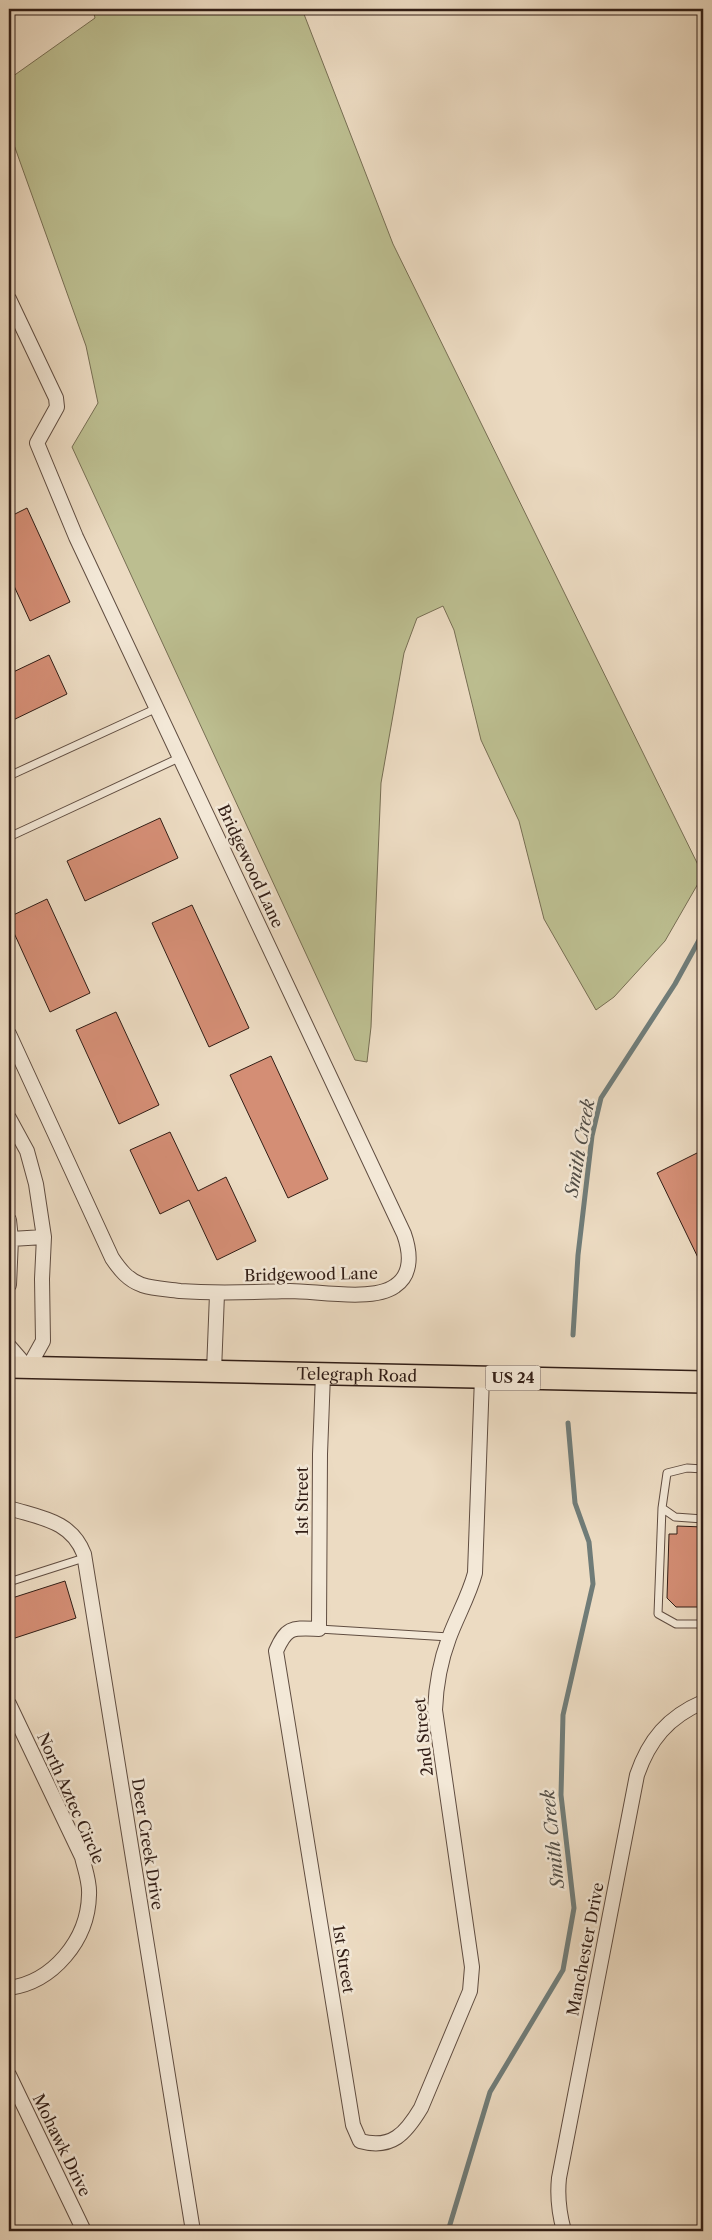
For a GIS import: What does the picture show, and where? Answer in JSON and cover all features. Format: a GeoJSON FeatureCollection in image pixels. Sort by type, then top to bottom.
{"type":"FeatureCollection","features":[{"type":"Feature","properties":{"kind":"main road","name":"Telegraph Road"},"geometry":{"type":"LineString","coordinates":[[18,1368],[703,1382]]}},
{"type":"Feature","properties":{"kind":"street","name":"Bridgewood Lane"},"geometry":{"type":"LineString","coordinates":[[9,299],[56,398],[57,406],[36,443],[76,537],[404,1234],[409,1257],[404,1277],[396,1286],[385,1291],[365,1294],[291,1291],[217,1294],[155,1288],[127,1277],[112,1258],[9,1034]]}},
{"type":"Feature","properties":{"kind":"street"},"geometry":{"type":"LineString","coordinates":[[9,1118],[27,1151],[36,1184],[44,1237],[42,1279],[43,1341],[18,1368],[9,1346]]}},
{"type":"Feature","properties":{"kind":"street"},"geometry":{"type":"LineString","coordinates":[[9,1220],[11,1239],[9,1285]]}},
{"type":"Feature","properties":{"kind":"street"},"geometry":{"type":"LineString","coordinates":[[11,1239],[44,1237]]}},
{"type":"Feature","properties":{"kind":"street"},"geometry":{"type":"LineString","coordinates":[[214,1372],[217,1294]]}},
{"type":"Feature","properties":{"kind":"street","name":"1st Street"},"geometry":{"type":"LineString","coordinates":[[323,1374],[320,1454],[319,1628],[296,1628],[283,1635],[276,1652],[353,2125],[360,2141],[374,2145],[392,2141],[412,2123],[421,2108],[463,2006]]}},
{"type":"Feature","properties":{"kind":"street","name":"2nd Street"},"geometry":{"type":"LineString","coordinates":[[463,2006],[470,1991],[472,1967],[435,1710],[437,1677],[449,1637],[471,1588],[475,1573],[482,1377]]}},
{"type":"Feature","properties":{"kind":"street","name":"Deer Creek Drive"},"geometry":{"type":"LineString","coordinates":[[9,1508],[58,1523],[67,1529],[80,1544],[84,1558],[193,2231]]}},
{"type":"Feature","properties":{"kind":"street","name":"Manchester Drive"},"geometry":{"type":"LineString","coordinates":[[564,2231],[558,2205],[559,2178],[637,1775],[650,1745],[662,1730],[681,1713],[703,1702]]}},
{"type":"Feature","properties":{"kind":"street","name":"North Aztec Circle"},"geometry":{"type":"LineString","coordinates":[[9,1704],[82,1857],[88,1877],[89,1896],[86,1919],[77,1940],[66,1956],[49,1972],[33,1981],[9,1988]]}},
{"type":"Feature","properties":{"kind":"street","name":"Mohawk Drive"},"geometry":{"type":"LineString","coordinates":[[9,2075],[84,2231]]}},
{"type":"Feature","properties":{"kind":"lane"},"geometry":{"type":"LineString","coordinates":[[9,776],[157,708]]}},
{"type":"Feature","properties":{"kind":"lane"},"geometry":{"type":"LineString","coordinates":[[9,837],[181,757]]}},
{"type":"Feature","properties":{"kind":"lane"},"geometry":{"type":"LineString","coordinates":[[703,1469],[687,1468],[667,1473],[662,1508],[658,1614],[676,1624],[703,1624]]}},
{"type":"Feature","properties":{"kind":"lane"},"geometry":{"type":"LineString","coordinates":[[662,1508],[674,1517],[703,1518]]}},
{"type":"Feature","properties":{"kind":"lane"},"geometry":{"type":"LineString","coordinates":[[9,1582],[84,1558]]}},
{"type":"Feature","properties":{"kind":"lane","name":"1st Street"},"geometry":{"type":"LineString","coordinates":[[319,1628],[449,1637]]}},
{"type":"Feature","properties":{"kind":"green space"},"geometry":{"type":"Polygon","coordinates":[[[93,9],[302,9],[393,244],[703,875],[665,941],[614,997],[596,1010],[544,919],[519,821],[481,740],[454,630],[443,606],[417,618],[404,653],[381,783],[371,1027],[367,1062],[355,1060],[72,447],[98,403],[86,346],[9,131],[9,79],[95,18],[93,9]]]}},
{"type":"Feature","properties":{"kind":"building"},"geometry":{"type":"Polygon","coordinates":[[[27,508],[70,602],[30,621],[9,575],[9,517],[27,508]]]}},
{"type":"Feature","properties":{"kind":"building"},"geometry":{"type":"Polygon","coordinates":[[[49,655],[67,694],[9,722],[9,674],[49,655]]]}},
{"type":"Feature","properties":{"kind":"building"},"geometry":{"type":"Polygon","coordinates":[[[160,818],[178,858],[85,901],[67,861],[160,818]]]}},
{"type":"Feature","properties":{"kind":"building"},"geometry":{"type":"Polygon","coordinates":[[[47,899],[90,993],[50,1012],[9,922],[9,917],[47,899]]]}},
{"type":"Feature","properties":{"kind":"building"},"geometry":{"type":"Polygon","coordinates":[[[192,905],[249,1028],[209,1047],[152,923],[192,905]]]}},
{"type":"Feature","properties":{"kind":"building"},"geometry":{"type":"Polygon","coordinates":[[[116,1012],[159,1105],[119,1124],[76,1030],[116,1012]]]}},
{"type":"Feature","properties":{"kind":"building"},"geometry":{"type":"Polygon","coordinates":[[[271,1056],[328,1179],[288,1198],[230,1075],[271,1056]]]}},
{"type":"Feature","properties":{"kind":"building"},"geometry":{"type":"Polygon","coordinates":[[[170,1132],[198,1191],[226,1177],[256,1241],[217,1260],[189,1200],[160,1214],[130,1150],[170,1132]]]}},
{"type":"Feature","properties":{"kind":"building"},"geometry":{"type":"Polygon","coordinates":[[[703,1150],[703,1268],[657,1173],[703,1150]]]}},
{"type":"Feature","properties":{"kind":"building"},"geometry":{"type":"Polygon","coordinates":[[[677,1526],[703,1527],[703,1607],[676,1607],[667,1598],[669,1534],[677,1534],[677,1526]]]}},
{"type":"Feature","properties":{"kind":"building"},"geometry":{"type":"Polygon","coordinates":[[[65,1581],[76,1618],[9,1640],[9,1599],[65,1581]]]}},
{"type":"Feature","properties":{"kind":"waterway","name":"Smith Creek"},"geometry":{"type":"LineString","coordinates":[[573,1335],[578,1255],[592,1136],[601,1098],[675,984],[703,933]]}},
{"type":"Feature","properties":{"kind":"waterway","name":"Smith Creek"},"geometry":{"type":"LineString","coordinates":[[448,2231],[490,2092],[563,1970],[574,1908],[561,1795],[563,1715],[593,1584],[589,1542],[575,1503],[568,1423]]}}]}
